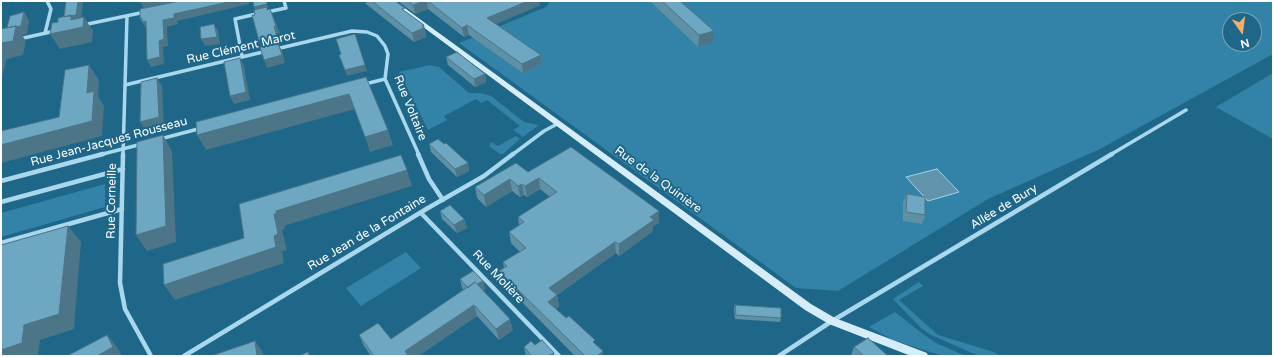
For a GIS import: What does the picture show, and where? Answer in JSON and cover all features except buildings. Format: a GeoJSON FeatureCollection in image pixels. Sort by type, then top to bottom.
{"type":"FeatureCollection","features":[{"type":"Feature","properties":{"kind":"street"},"geometry":{"type":"LineString","coordinates":[[46,33],[51,9],[47,1]]}},
{"type":"Feature","properties":{"kind":"street"},"geometry":{"type":"LineString","coordinates":[[242,56],[235,19],[286,8],[284,1]]}},
{"type":"Feature","properties":{"kind":"street","name":"Rue de la Quinière"},"geometry":{"type":"LineString","coordinates":[[392,1],[808,307],[832,321],[923,356]]}},
{"type":"Feature","properties":{"kind":"street"},"geometry":{"type":"LineString","coordinates":[[75,27],[148,12]]}},
{"type":"Feature","properties":{"kind":"street","name":"Rue Corneille"},"geometry":{"type":"LineString","coordinates":[[127,16],[120,283],[125,309],[151,356]]}},
{"type":"Feature","properties":{"kind":"street"},"geometry":{"type":"LineString","coordinates":[[16,40],[60,30]]}},
{"type":"Feature","properties":{"kind":"street","name":"Rue Clément Marot"},"geometry":{"type":"LineString","coordinates":[[125,84],[343,33],[361,31]]}},
{"type":"Feature","properties":{"kind":"street","name":"Rue Voltaire"},"geometry":{"type":"LineString","coordinates":[[361,31],[372,34],[385,46],[388,58],[385,79],[429,180],[443,200]]}},
{"type":"Feature","properties":{"kind":"street"},"geometry":{"type":"LineString","coordinates":[[362,85],[385,79]]}},
{"type":"Feature","properties":{"kind":"street","name":"Allée de Bury"},"geometry":{"type":"LineString","coordinates":[[779,356],[832,321],[1186,110]]}},
{"type":"Feature","properties":{"kind":"street","name":"Rue Jean de la Fontaine"},"geometry":{"type":"LineString","coordinates":[[184,356],[484,176],[544,131],[559,124]]}},
{"type":"Feature","properties":{"kind":"street","name":"Rue Jean-Jacques Rousseau"},"geometry":{"type":"LineString","coordinates":[[154,140],[208,126]]}},
{"type":"Feature","properties":{"kind":"street","name":"Rue Jean-Jacques Rousseau"},"geometry":{"type":"LineString","coordinates":[[1,181],[146,142]]}},
{"type":"Feature","properties":{"kind":"street"},"geometry":{"type":"LineString","coordinates":[[1,202],[123,169]]}},
{"type":"Feature","properties":{"kind":"street"},"geometry":{"type":"LineString","coordinates":[[1,243],[122,208]]}},
{"type":"Feature","properties":{"kind":"street","name":"Rue Molière"},"geometry":{"type":"LineString","coordinates":[[421,213],[560,356]]}},
{"type":"Feature","properties":{"kind":"shaded area"},"geometry":{"type":"Polygon","coordinates":[[[547,1],[1273,1],[1273,54],[1100,149],[988,199],[838,291],[796,288],[459,43],[546,7],[549,3],[547,1]]]}},
{"type":"Feature","properties":{"kind":"shaded area"},"geometry":{"type":"Polygon","coordinates":[[[430,65],[439,67],[469,93],[481,93],[491,96],[524,122],[539,125],[523,137],[513,130],[520,126],[487,100],[481,103],[476,99],[444,116],[447,120],[428,130],[399,72],[430,65]]]}},
{"type":"Feature","properties":{"kind":"shaded area"},"geometry":{"type":"Polygon","coordinates":[[[1273,73],[1273,139],[1216,107],[1273,73]]]}},
{"type":"Feature","properties":{"kind":"shaded area"},"geometry":{"type":"Polygon","coordinates":[[[516,136],[520,139],[503,154],[500,154],[489,146],[491,142],[498,146],[516,136]]]}},
{"type":"Feature","properties":{"kind":"shaded area"},"geometry":{"type":"Polygon","coordinates":[[[937,169],[959,192],[928,201],[906,177],[937,169]]]}},
{"type":"Feature","properties":{"kind":"shaded area"},"geometry":{"type":"Polygon","coordinates":[[[105,184],[105,207],[1,237],[1,213],[105,184]]]}},
{"type":"Feature","properties":{"kind":"shaded area"},"geometry":{"type":"Polygon","coordinates":[[[406,252],[421,268],[361,306],[346,288],[406,252]]]}},
{"type":"Feature","properties":{"kind":"shaded area"},"geometry":{"type":"Polygon","coordinates":[[[919,282],[923,286],[899,300],[938,335],[994,352],[1000,356],[979,356],[931,335],[921,328],[893,299],[919,282]]]}},
{"type":"Feature","properties":{"kind":"shaded area"},"geometry":{"type":"Polygon","coordinates":[[[895,312],[938,344],[966,356],[943,356],[893,340],[869,327],[895,312]]]}}]}
